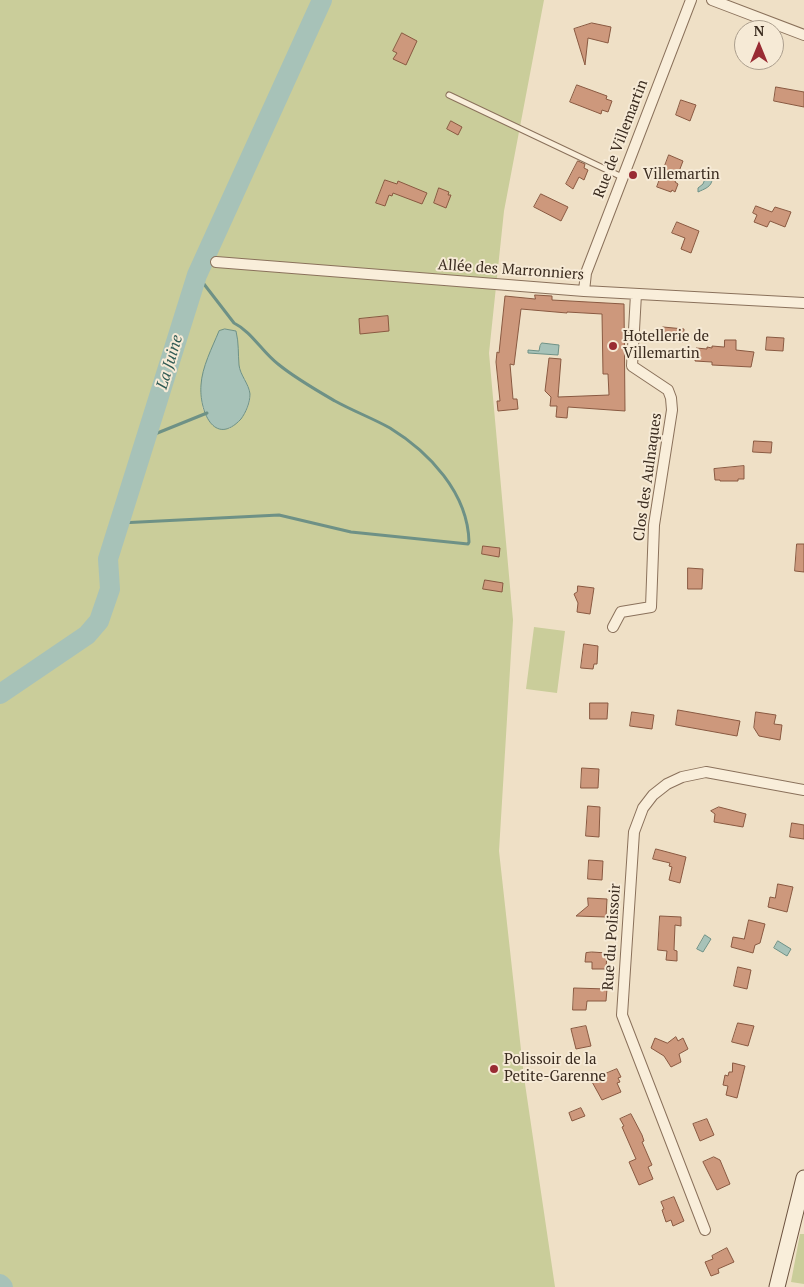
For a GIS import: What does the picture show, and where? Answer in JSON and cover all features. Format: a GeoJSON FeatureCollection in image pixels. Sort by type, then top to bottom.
{"type":"FeatureCollection","features":[{"type":"Feature","properties":{"kind":"main road"},"geometry":{"type":"LineString","coordinates":[[777,1287],[804,1178]]}},
{"type":"Feature","properties":{"kind":"street","name":"Rue de Villemartin"},"geometry":{"type":"LineString","coordinates":[[584,291],[586,273],[691,0]]}},
{"type":"Feature","properties":{"kind":"street"},"geometry":{"type":"LineString","coordinates":[[712,0],[804,35]]}},
{"type":"Feature","properties":{"kind":"street","name":"Allée des Marronniers"},"geometry":{"type":"LineString","coordinates":[[216,262],[584,291],[804,303]]}},
{"type":"Feature","properties":{"kind":"street","name":"Clos des Aulnaques"},"geometry":{"type":"LineString","coordinates":[[613,627],[621,612],[650,607],[654,525],[672,410],[668,390],[632,366],[636,294]]}},
{"type":"Feature","properties":{"kind":"street","name":"Rue du Polissoir"},"geometry":{"type":"LineString","coordinates":[[705,1230],[622,1015],[634,832],[643,808],[653,795],[682,777],[706,772],[804,790]]}},
{"type":"Feature","properties":{"kind":"lane"},"geometry":{"type":"LineString","coordinates":[[449,95],[622,177]]}},
{"type":"Feature","properties":{"kind":"green space"},"geometry":{"type":"Polygon","coordinates":[[[0,0],[544,0],[504,211],[489,353],[513,620],[499,851],[524,1077],[555,1287],[0,1287],[0,0]],[[225,329],[219,338],[209,358],[202,388],[203,410],[229,429],[244,414],[250,399],[247,383],[239,367],[236,331],[225,329]]]}},
{"type":"Feature","properties":{"kind":"green space"},"geometry":{"type":"Polygon","coordinates":[[[534,627],[565,631],[557,693],[526,689],[534,627]]]}},
{"type":"Feature","properties":{"kind":"green space"},"geometry":{"type":"Polygon","coordinates":[[[800,1234],[804,1234],[804,1284],[791,1282],[800,1234]]]}},
{"type":"Feature","properties":{"kind":"shaded area"},"geometry":{"type":"Polygon","coordinates":[[[707,177],[712,179],[711,184],[698,192],[698,188],[707,177]]]}},
{"type":"Feature","properties":{"kind":"shaded area"},"geometry":{"type":"Polygon","coordinates":[[[225,329],[236,331],[239,365],[250,394],[245,413],[241,419],[231,427],[223,429],[216,428],[206,414],[201,395],[201,385],[205,364],[213,344],[219,331],[225,329]]]}},
{"type":"Feature","properties":{"kind":"shaded area"},"geometry":{"type":"Polygon","coordinates":[[[542,343],[559,345],[558,355],[528,353],[528,350],[539,351],[542,343]]]}},
{"type":"Feature","properties":{"kind":"shaded area"},"geometry":{"type":"Polygon","coordinates":[[[705,935],[711,939],[703,952],[697,949],[705,935]]]}},
{"type":"Feature","properties":{"kind":"shaded area"},"geometry":{"type":"Polygon","coordinates":[[[778,941],[791,949],[787,956],[774,948],[778,941]]]}},
{"type":"Feature","properties":{"kind":"building"},"geometry":{"type":"Polygon","coordinates":[[[592,23],[611,27],[608,43],[588,38],[585,65],[574,29],[592,23]]]}},
{"type":"Feature","properties":{"kind":"building"},"geometry":{"type":"Polygon","coordinates":[[[402,33],[417,41],[406,65],[393,59],[397,53],[393,51],[402,33]]]}},
{"type":"Feature","properties":{"kind":"building"},"geometry":{"type":"Polygon","coordinates":[[[577,85],[607,96],[606,99],[612,101],[608,112],[602,110],[601,114],[570,102],[577,85]]]}},
{"type":"Feature","properties":{"kind":"building"},"geometry":{"type":"Polygon","coordinates":[[[776,87],[804,92],[804,107],[774,101],[776,87]]]}},
{"type":"Feature","properties":{"kind":"building"},"geometry":{"type":"Polygon","coordinates":[[[681,100],[696,105],[690,121],[676,115],[681,100]]]}},
{"type":"Feature","properties":{"kind":"building"},"geometry":{"type":"Polygon","coordinates":[[[451,121],[462,127],[458,135],[447,129],[451,121]]]}},
{"type":"Feature","properties":{"kind":"building"},"geometry":{"type":"Polygon","coordinates":[[[669,155],[683,161],[675,182],[678,184],[675,192],[657,187],[669,155]]]}},
{"type":"Feature","properties":{"kind":"building"},"geometry":{"type":"Polygon","coordinates":[[[578,161],[585,164],[584,168],[588,170],[584,180],[579,177],[573,189],[566,184],[578,161]]]}},
{"type":"Feature","properties":{"kind":"building"},"geometry":{"type":"Polygon","coordinates":[[[385,180],[397,184],[398,181],[427,193],[422,204],[393,193],[392,196],[389,195],[385,206],[376,203],[385,180]]]}},
{"type":"Feature","properties":{"kind":"building"},"geometry":{"type":"Polygon","coordinates":[[[439,188],[449,192],[448,195],[451,195],[446,208],[434,203],[439,188]]]}},
{"type":"Feature","properties":{"kind":"building"},"geometry":{"type":"Polygon","coordinates":[[[541,194],[568,207],[561,221],[534,207],[541,194]]]}},
{"type":"Feature","properties":{"kind":"building"},"geometry":{"type":"Polygon","coordinates":[[[756,206],[772,212],[775,207],[791,212],[785,227],[770,221],[767,227],[754,222],[757,215],[753,213],[756,206]]]}},
{"type":"Feature","properties":{"kind":"building"},"geometry":{"type":"Polygon","coordinates":[[[677,222],[699,231],[691,253],[681,249],[685,238],[672,233],[677,222]]]}},
{"type":"Feature","properties":{"kind":"building"},"geometry":{"type":"Polygon","coordinates":[[[535,295],[552,296],[552,300],[624,304],[625,411],[568,407],[567,418],[556,417],[557,406],[550,406],[551,397],[545,391],[549,358],[561,359],[558,397],[609,395],[608,374],[603,374],[602,314],[521,309],[514,365],[510,364],[513,399],[517,399],[518,409],[498,411],[497,401],[500,401],[496,362],[497,352],[499,353],[505,296],[535,299],[535,295]]]}},
{"type":"Feature","properties":{"kind":"building"},"geometry":{"type":"Polygon","coordinates":[[[388,316],[389,331],[360,334],[359,319],[388,316]]]}},
{"type":"Feature","properties":{"kind":"building"},"geometry":{"type":"Polygon","coordinates":[[[663,327],[684,329],[683,342],[661,341],[663,327]]]}},
{"type":"Feature","properties":{"kind":"building"},"geometry":{"type":"Polygon","coordinates":[[[767,337],[784,338],[783,351],[766,350],[767,337]]]}},
{"type":"Feature","properties":{"kind":"building"},"geometry":{"type":"Polygon","coordinates":[[[725,340],[736,340],[736,350],[754,352],[751,367],[712,365],[712,362],[695,361],[696,348],[724,347],[725,340]]]}},
{"type":"Feature","properties":{"kind":"building"},"geometry":{"type":"Polygon","coordinates":[[[754,441],[772,442],[771,453],[753,452],[754,441]]]}},
{"type":"Feature","properties":{"kind":"building"},"geometry":{"type":"Polygon","coordinates":[[[744,466],[744,479],[738,479],[738,481],[715,480],[714,469],[744,466]]]}},
{"type":"Feature","properties":{"kind":"building"},"geometry":{"type":"Polygon","coordinates":[[[797,544],[804,544],[804,572],[795,571],[797,544]]]}},
{"type":"Feature","properties":{"kind":"building"},"geometry":{"type":"Polygon","coordinates":[[[483,546],[500,548],[499,557],[482,554],[483,546]]]}},
{"type":"Feature","properties":{"kind":"building"},"geometry":{"type":"Polygon","coordinates":[[[688,568],[703,569],[702,589],[688,589],[688,568]]]}},
{"type":"Feature","properties":{"kind":"building"},"geometry":{"type":"Polygon","coordinates":[[[485,580],[503,583],[502,592],[483,589],[485,580]]]}},
{"type":"Feature","properties":{"kind":"building"},"geometry":{"type":"Polygon","coordinates":[[[578,586],[594,588],[590,614],[577,612],[578,603],[574,594],[577,592],[578,586]]]}},
{"type":"Feature","properties":{"kind":"building"},"geometry":{"type":"Polygon","coordinates":[[[584,644],[598,646],[597,664],[594,664],[593,669],[581,668],[584,644]]]}},
{"type":"Feature","properties":{"kind":"building"},"geometry":{"type":"Polygon","coordinates":[[[590,703],[608,703],[607,719],[590,719],[590,703]]]}},
{"type":"Feature","properties":{"kind":"building"},"geometry":{"type":"Polygon","coordinates":[[[678,710],[740,721],[737,736],[676,725],[678,710]]]}},
{"type":"Feature","properties":{"kind":"building"},"geometry":{"type":"Polygon","coordinates":[[[632,712],[654,715],[652,729],[630,726],[632,712]]]}},
{"type":"Feature","properties":{"kind":"building"},"geometry":{"type":"Polygon","coordinates":[[[756,712],[776,715],[774,724],[782,725],[780,740],[759,736],[754,728],[756,712]]]}},
{"type":"Feature","properties":{"kind":"building"},"geometry":{"type":"Polygon","coordinates":[[[582,768],[599,769],[598,788],[581,788],[582,768]]]}},
{"type":"Feature","properties":{"kind":"building"},"geometry":{"type":"Polygon","coordinates":[[[588,806],[600,807],[599,837],[586,836],[588,806]]]}},
{"type":"Feature","properties":{"kind":"building"},"geometry":{"type":"Polygon","coordinates":[[[719,807],[746,814],[743,827],[714,822],[715,814],[711,811],[719,807]]]}},
{"type":"Feature","properties":{"kind":"building"},"geometry":{"type":"Polygon","coordinates":[[[792,823],[804,825],[804,839],[790,837],[792,823]]]}},
{"type":"Feature","properties":{"kind":"building"},"geometry":{"type":"Polygon","coordinates":[[[656,849],[686,857],[680,883],[669,880],[672,867],[669,866],[670,863],[653,859],[656,849]]]}},
{"type":"Feature","properties":{"kind":"building"},"geometry":{"type":"Polygon","coordinates":[[[589,860],[603,861],[602,880],[588,879],[589,860]]]}},
{"type":"Feature","properties":{"kind":"building"},"geometry":{"type":"Polygon","coordinates":[[[778,884],[793,887],[787,912],[768,907],[770,897],[775,898],[778,884]]]}},
{"type":"Feature","properties":{"kind":"building"},"geometry":{"type":"Polygon","coordinates":[[[588,898],[607,899],[606,917],[576,916],[588,906],[588,898]]]}},
{"type":"Feature","properties":{"kind":"building"},"geometry":{"type":"Polygon","coordinates":[[[660,916],[681,917],[681,926],[675,925],[674,950],[677,951],[677,961],[666,960],[667,951],[658,950],[660,916]]]}},
{"type":"Feature","properties":{"kind":"building"},"geometry":{"type":"Polygon","coordinates":[[[749,920],[765,924],[760,943],[755,945],[753,953],[731,947],[733,937],[744,939],[749,920]]]}},
{"type":"Feature","properties":{"kind":"building"},"geometry":{"type":"Polygon","coordinates":[[[586,953],[607,953],[606,969],[592,969],[592,962],[585,962],[586,953]]]}},
{"type":"Feature","properties":{"kind":"building"},"geometry":{"type":"Polygon","coordinates":[[[738,967],[751,970],[747,989],[734,986],[738,967]]]}},
{"type":"Feature","properties":{"kind":"building"},"geometry":{"type":"Polygon","coordinates":[[[574,988],[607,989],[606,1001],[587,1001],[586,1010],[573,1010],[574,988]]]}},
{"type":"Feature","properties":{"kind":"building"},"geometry":{"type":"Polygon","coordinates":[[[738,1023],[754,1026],[748,1046],[732,1042],[738,1023]]]}},
{"type":"Feature","properties":{"kind":"building"},"geometry":{"type":"Polygon","coordinates":[[[586,1026],[591,1046],[576,1049],[571,1029],[586,1026]]]}},
{"type":"Feature","properties":{"kind":"building"},"geometry":{"type":"Polygon","coordinates":[[[676,1037],[678,1041],[683,1038],[688,1049],[679,1054],[681,1062],[671,1067],[664,1056],[651,1048],[655,1038],[667,1043],[676,1037]]]}},
{"type":"Feature","properties":{"kind":"building"},"geometry":{"type":"Polygon","coordinates":[[[733,1063],[745,1066],[737,1098],[726,1095],[728,1086],[723,1085],[725,1075],[728,1076],[729,1072],[732,1072],[733,1063]]]}},
{"type":"Feature","properties":{"kind":"building"},"geometry":{"type":"Polygon","coordinates":[[[617,1069],[621,1077],[618,1078],[620,1082],[617,1083],[621,1092],[602,1100],[591,1080],[617,1069]]]}},
{"type":"Feature","properties":{"kind":"building"},"geometry":{"type":"Polygon","coordinates":[[[581,1108],[585,1116],[572,1121],[569,1113],[581,1108]]]}},
{"type":"Feature","properties":{"kind":"building"},"geometry":{"type":"Polygon","coordinates":[[[631,1114],[642,1135],[644,1141],[642,1142],[652,1165],[648,1167],[653,1179],[639,1185],[629,1162],[636,1159],[620,1119],[631,1114]]]}},
{"type":"Feature","properties":{"kind":"building"},"geometry":{"type":"Polygon","coordinates":[[[707,1119],[714,1135],[700,1141],[693,1124],[707,1119]]]}},
{"type":"Feature","properties":{"kind":"building"},"geometry":{"type":"Polygon","coordinates":[[[714,1157],[720,1160],[730,1184],[717,1190],[703,1162],[714,1157]]]}},
{"type":"Feature","properties":{"kind":"building"},"geometry":{"type":"Polygon","coordinates":[[[674,1197],[684,1221],[673,1226],[671,1220],[666,1222],[661,1202],[674,1197]]]}},
{"type":"Feature","properties":{"kind":"building"},"geometry":{"type":"Polygon","coordinates":[[[727,1248],[734,1262],[718,1269],[719,1273],[711,1276],[705,1262],[713,1259],[712,1256],[727,1248]]]}},
{"type":"Feature","properties":{"kind":"waterway","name":"La Juine"},"geometry":{"type":"LineString","coordinates":[[0,694],[87,635],[99,621],[110,589],[108,559],[197,275],[322,0]]}},
{"type":"Feature","properties":{"kind":"waterway"},"geometry":{"type":"LineString","coordinates":[[120,523],[279,515],[351,532],[468,544],[469,542],[467,524],[462,507],[454,491],[444,476],[419,449],[390,428],[335,401],[298,379],[278,364],[252,337],[234,323],[197,275]]}},
{"type":"Feature","properties":{"kind":"waterway"},"geometry":{"type":"LineString","coordinates":[[145,438],[207,413]]}},
{"type":"Feature","properties":{"kind":"waterway","name":"La Juine"},"geometry":{"type":"LineString","coordinates":[[0,1284],[3,1287]]}},
{"type":"Feature","properties":{"kind":"place","name":"Villemartin"},"geometry":{"type":"Point","coordinates":[633,175]}},
{"type":"Feature","properties":{"kind":"place","name":"Hotellerie de Villemartin"},"geometry":{"type":"Point","coordinates":[613,346]}},
{"type":"Feature","properties":{"kind":"place","name":"Polissoir de la Petite-Garenne"},"geometry":{"type":"Point","coordinates":[494,1069]}}]}
